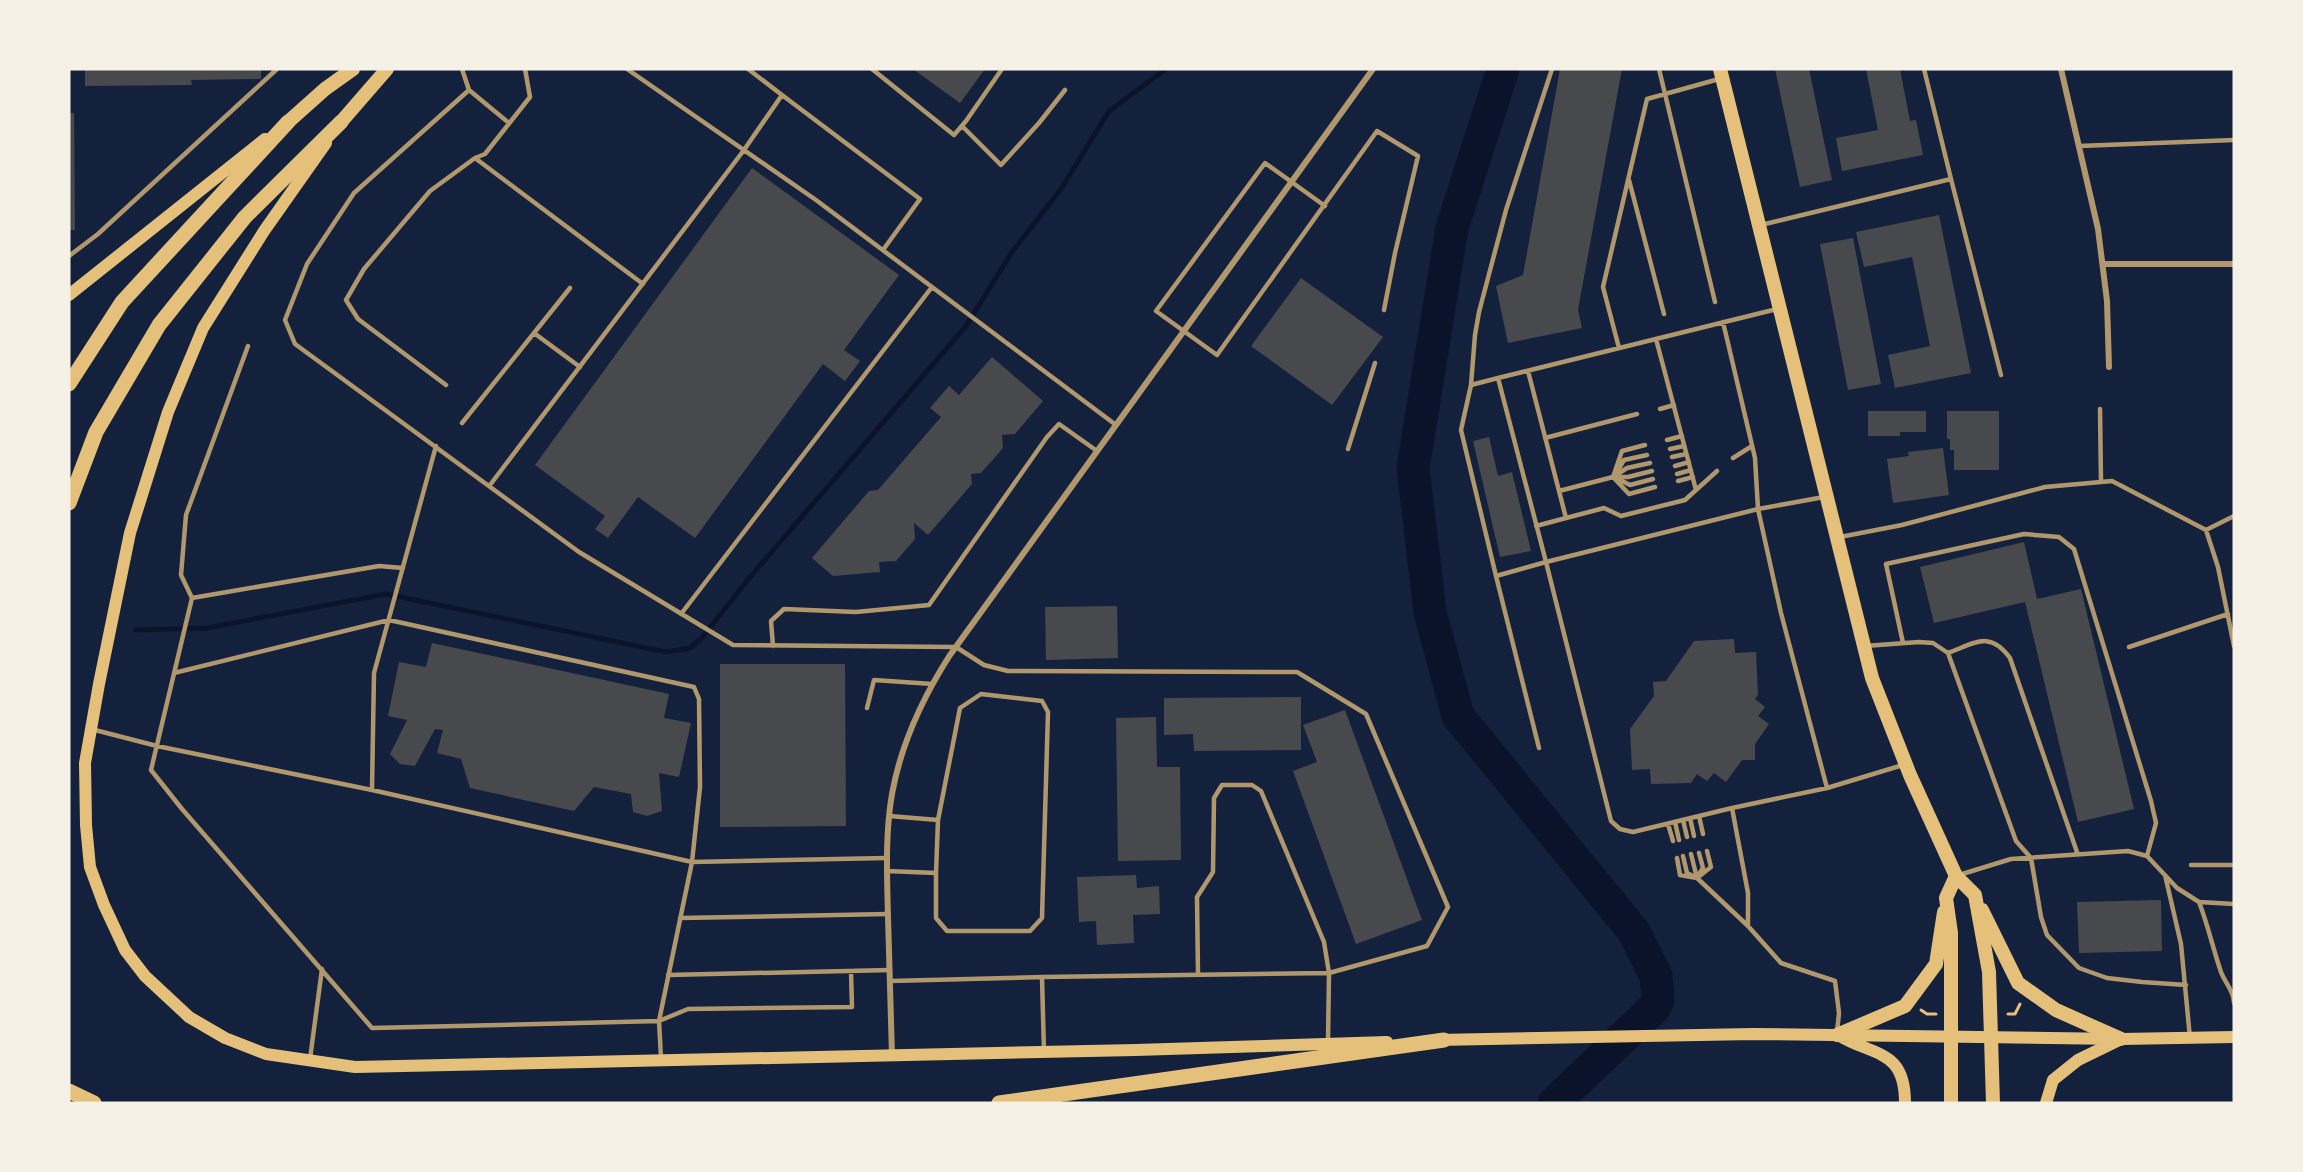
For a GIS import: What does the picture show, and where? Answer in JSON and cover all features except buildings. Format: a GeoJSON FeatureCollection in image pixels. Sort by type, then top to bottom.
{"type":"FeatureCollection","features":[{"type":"Feature","properties":{"kind":"highway"},"geometry":{"type":"LineString","coordinates":[[69,384],[122,302],[288,122]]}},
{"type":"Feature","properties":{"kind":"highway"},"geometry":{"type":"LineString","coordinates":[[69,504],[96,432],[159,325],[245,216],[341,122]]}},
{"type":"Feature","properties":{"kind":"highway"},"geometry":{"type":"LineString","coordinates":[[999,1103],[1444,1040]]}},
{"type":"Feature","properties":{"kind":"highway"},"geometry":{"type":"LineString","coordinates":[[69,1091],[94,1103]]}},
{"type":"Feature","properties":{"kind":"main road"},"geometry":{"type":"LineString","coordinates":[[69,295],[353,69]]}},
{"type":"Feature","properties":{"kind":"main road"},"geometry":{"type":"LineString","coordinates":[[387,69],[341,122],[264,231],[203,328],[168,412],[130,533],[85,763],[86,825],[90,867],[104,905],[125,950],[145,976],[189,1017],[225,1038],[267,1054],[354,1067],[1752,1034],[1952,1038],[2234,1037]]}},
{"type":"Feature","properties":{"kind":"main road"},"geometry":{"type":"LineString","coordinates":[[1721,74],[1872,678],[1905,764],[1956,876],[1975,895],[2018,983],[2056,1010],[2121,1039]]}},
{"type":"Feature","properties":{"kind":"main road"},"geometry":{"type":"LineString","coordinates":[[1837,1035],[1905,1006],[1936,964],[1946,898],[1956,876]]}},
{"type":"Feature","properties":{"kind":"main road"},"geometry":{"type":"LineString","coordinates":[[1975,895],[1989,972],[1993,1103]]}},
{"type":"Feature","properties":{"kind":"main road"},"geometry":{"type":"LineString","coordinates":[[1946,898],[1951,933],[1951,1103]]}},
{"type":"Feature","properties":{"kind":"main road"},"geometry":{"type":"LineString","coordinates":[[1837,1035],[1890,1059],[1898,1067],[1905,1088],[1905,1103]]}},
{"type":"Feature","properties":{"kind":"main road"},"geometry":{"type":"LineString","coordinates":[[2046,1103],[2053,1080],[2078,1060],[2121,1039]]}},
{"type":"Feature","properties":{"kind":"street"},"geometry":{"type":"LineString","coordinates":[[892,1055],[886,871],[889,816],[892,792],[901,757],[916,717],[932,684],[956,647],[1373,69]]}},
{"type":"Feature","properties":{"kind":"street"},"geometry":{"type":"LineString","coordinates":[[2061,69],[2098,229],[2107,301],[2109,367]]}},
{"type":"Feature","properties":{"kind":"street"},"geometry":{"type":"LineString","coordinates":[[2103,264],[2234,264]]}},
{"type":"Feature","properties":{"kind":"lane"},"geometry":{"type":"LineString","coordinates":[[69,256],[98,234],[277,69]]}},
{"type":"Feature","properties":{"kind":"lane"},"geometry":{"type":"LineString","coordinates":[[462,69],[469,90],[509,123]]}},
{"type":"Feature","properties":{"kind":"lane"},"geometry":{"type":"LineString","coordinates":[[446,385],[358,319],[346,300],[364,268],[430,191],[474,158],[485,154],[530,97],[525,69]]}},
{"type":"Feature","properties":{"kind":"lane"},"geometry":{"type":"LineString","coordinates":[[627,69],[816,200],[1116,425]]}},
{"type":"Feature","properties":{"kind":"lane"},"geometry":{"type":"LineString","coordinates":[[748,69],[920,199],[883,250]]}},
{"type":"Feature","properties":{"kind":"lane"},"geometry":{"type":"LineString","coordinates":[[872,69],[954,135],[1002,69]]}},
{"type":"Feature","properties":{"kind":"lane"},"geometry":{"type":"LineString","coordinates":[[1539,748],[1461,430],[1471,385],[1479,312],[1506,210],[1552,69]]}},
{"type":"Feature","properties":{"kind":"lane"},"geometry":{"type":"LineString","coordinates":[[1659,69],[1715,302]]}},
{"type":"Feature","properties":{"kind":"lane"},"geometry":{"type":"LineString","coordinates":[[1924,69],[2001,375]]}},
{"type":"Feature","properties":{"kind":"lane"},"geometry":{"type":"LineString","coordinates":[[1619,348],[1603,287],[1647,99],[1721,74]]}},
{"type":"Feature","properties":{"kind":"lane"},"geometry":{"type":"LineString","coordinates":[[469,90],[354,193],[307,264],[285,320],[295,344],[579,552],[733,645],[956,647],[984,665],[1008,671],[1297,672],[1366,714],[1448,907],[1427,946],[1329,973],[890,981]]}},
{"type":"Feature","properties":{"kind":"lane"},"geometry":{"type":"LineString","coordinates":[[962,126],[1001,165],[1065,90]]}},
{"type":"Feature","properties":{"kind":"lane"},"geometry":{"type":"LineString","coordinates":[[490,485],[744,150],[782,95]]}},
{"type":"Feature","properties":{"kind":"lane"},"geometry":{"type":"LineString","coordinates":[[1325,206],[1265,164],[1156,310],[1218,355],[1325,206],[1377,131],[1418,156],[1384,310]]}},
{"type":"Feature","properties":{"kind":"lane"},"geometry":{"type":"LineString","coordinates":[[2079,146],[2234,140]]}},
{"type":"Feature","properties":{"kind":"lane"},"geometry":{"type":"LineString","coordinates":[[474,158],[643,284]]}},
{"type":"Feature","properties":{"kind":"lane"},"geometry":{"type":"LineString","coordinates":[[1629,178],[1664,314]]}},
{"type":"Feature","properties":{"kind":"lane"},"geometry":{"type":"LineString","coordinates":[[1759,226],[1951,179]]}},
{"type":"Feature","properties":{"kind":"lane"},"geometry":{"type":"LineString","coordinates":[[681,614],[932,287]]}},
{"type":"Feature","properties":{"kind":"lane"},"geometry":{"type":"LineString","coordinates":[[462,423],[570,288]]}},
{"type":"Feature","properties":{"kind":"lane"},"geometry":{"type":"LineString","coordinates":[[1471,385],[1780,308]]}},
{"type":"Feature","properties":{"kind":"lane"},"geometry":{"type":"LineString","coordinates":[[1723,322],[1755,458],[1758,510],[1781,613],[1827,788]]}},
{"type":"Feature","properties":{"kind":"lane"},"geometry":{"type":"LineString","coordinates":[[534,333],[580,367]]}},
{"type":"Feature","properties":{"kind":"lane"},"geometry":{"type":"LineString","coordinates":[[1656,339],[1696,490]]}},
{"type":"Feature","properties":{"kind":"lane"},"geometry":{"type":"LineString","coordinates":[[248,346],[186,515],[181,575],[192,598],[151,770],[182,809],[372,1028],[659,1021],[688,1009],[852,1007],[851,971]]}},
{"type":"Feature","properties":{"kind":"lane"},"geometry":{"type":"LineString","coordinates":[[1348,449],[1376,363]]}},
{"type":"Feature","properties":{"kind":"lane"},"geometry":{"type":"LineString","coordinates":[[1528,371],[1566,518]]}},
{"type":"Feature","properties":{"kind":"lane"},"geometry":{"type":"LineString","coordinates":[[1497,378],[1611,821],[1620,829],[1633,832],[1827,788],[1905,764]]}},
{"type":"Feature","properties":{"kind":"lane"},"geometry":{"type":"LineString","coordinates":[[1660,409],[1674,405]]}},
{"type":"Feature","properties":{"kind":"lane"},"geometry":{"type":"LineString","coordinates":[[2100,408],[2101,482]]}},
{"type":"Feature","properties":{"kind":"lane"},"geometry":{"type":"LineString","coordinates":[[1545,438],[1637,414]]}},
{"type":"Feature","properties":{"kind":"lane"},"geometry":{"type":"LineString","coordinates":[[773,646],[771,621],[784,609],[856,612],[929,605],[1047,437],[1059,424],[1097,451]]}},
{"type":"Feature","properties":{"kind":"lane"},"geometry":{"type":"LineString","coordinates":[[1667,440],[1682,436]]}},
{"type":"Feature","properties":{"kind":"lane"},"geometry":{"type":"LineString","coordinates":[[372,790],[374,673],[436,446]]}},
{"type":"Feature","properties":{"kind":"lane"},"geometry":{"type":"LineString","coordinates":[[1613,477],[1622,451],[1645,446]]}},
{"type":"Feature","properties":{"kind":"lane"},"geometry":{"type":"LineString","coordinates":[[1670,449],[1684,446]]}},
{"type":"Feature","properties":{"kind":"lane"},"geometry":{"type":"LineString","coordinates":[[1733,458],[1752,446]]}},
{"type":"Feature","properties":{"kind":"lane"},"geometry":{"type":"LineString","coordinates":[[1672,457],[1686,454]]}},
{"type":"Feature","properties":{"kind":"lane"},"geometry":{"type":"LineString","coordinates":[[1613,477],[1624,460],[1647,455]]}},
{"type":"Feature","properties":{"kind":"lane"},"geometry":{"type":"LineString","coordinates":[[1675,466],[1689,462]]}},
{"type":"Feature","properties":{"kind":"lane"},"geometry":{"type":"LineString","coordinates":[[1613,477],[1627,468],[1650,463]]}},
{"type":"Feature","properties":{"kind":"lane"},"geometry":{"type":"LineString","coordinates":[[1677,474],[1691,470]]}},
{"type":"Feature","properties":{"kind":"lane"},"geometry":{"type":"LineString","coordinates":[[1559,491],[1613,477],[1628,477],[1652,471]]}},
{"type":"Feature","properties":{"kind":"lane"},"geometry":{"type":"LineString","coordinates":[[1536,526],[1604,508],[1622,516],[1685,500],[1717,471]]}},
{"type":"Feature","properties":{"kind":"lane"},"geometry":{"type":"LineString","coordinates":[[1613,477],[1630,485],[1653,479]]}},
{"type":"Feature","properties":{"kind":"lane"},"geometry":{"type":"LineString","coordinates":[[1613,477],[1629,494],[1655,487]]}},
{"type":"Feature","properties":{"kind":"lane"},"geometry":{"type":"LineString","coordinates":[[1678,481],[1693,477]]}},
{"type":"Feature","properties":{"kind":"lane"},"geometry":{"type":"LineString","coordinates":[[1837,537],[1902,525],[2045,487],[2112,481],[2206,530],[2218,567],[2234,646]]}},
{"type":"Feature","properties":{"kind":"lane"},"geometry":{"type":"LineString","coordinates":[[1496,576],[1758,510],[1827,497]]}},
{"type":"Feature","properties":{"kind":"lane"},"geometry":{"type":"LineString","coordinates":[[2206,530],[2234,516]]}},
{"type":"Feature","properties":{"kind":"lane"},"geometry":{"type":"LineString","coordinates":[[1903,643],[1886,564],[2024,534],[2059,537],[2074,549],[2151,801],[2156,823],[2147,856]]}},
{"type":"Feature","properties":{"kind":"lane"},"geometry":{"type":"LineString","coordinates":[[192,598],[379,566],[403,568]]}},
{"type":"Feature","properties":{"kind":"lane"},"geometry":{"type":"LineString","coordinates":[[2129,647],[2228,614]]}},
{"type":"Feature","properties":{"kind":"lane"},"geometry":{"type":"LineString","coordinates":[[174,673],[388,620],[694,687],[699,699],[700,787],[692,861],[659,1021],[661,1061]]}},
{"type":"Feature","properties":{"kind":"lane"},"geometry":{"type":"LineString","coordinates":[[1948,653],[1982,640],[2001,646],[2010,658],[2078,855]]}},
{"type":"Feature","properties":{"kind":"lane"},"geometry":{"type":"LineString","coordinates":[[1864,646],[1933,643],[1948,653],[2016,841],[2031,858],[2041,917],[2047,935],[2079,968],[2107,978],[2186,984]]}},
{"type":"Feature","properties":{"kind":"lane"},"geometry":{"type":"LineString","coordinates":[[867,708],[874,680],[932,684]]}},
{"type":"Feature","properties":{"kind":"lane"},"geometry":{"type":"LineString","coordinates":[[981,694],[1042,701],[1048,712],[1042,918],[1030,931],[947,931],[936,918],[936,873],[938,820],[960,708],[981,694]]}},
{"type":"Feature","properties":{"kind":"lane"},"geometry":{"type":"LineString","coordinates":[[91,729],[157,746],[372,790],[692,861],[887,858]]}},
{"type":"Feature","properties":{"kind":"lane"},"geometry":{"type":"LineString","coordinates":[[1198,975],[1197,897],[1214,872],[1214,798],[1222,785],[1252,784],[1261,791],[1324,942],[1329,973],[1328,1044]]}},
{"type":"Feature","properties":{"kind":"lane"},"geometry":{"type":"LineString","coordinates":[[1732,808],[1748,893],[1748,926]]}},
{"type":"Feature","properties":{"kind":"lane"},"geometry":{"type":"LineString","coordinates":[[889,816],[938,820]]}},
{"type":"Feature","properties":{"kind":"lane"},"geometry":{"type":"LineString","coordinates":[[1699,816],[1703,834]]}},
{"type":"Feature","properties":{"kind":"lane"},"geometry":{"type":"LineString","coordinates":[[1690,818],[1694,836]]}},
{"type":"Feature","properties":{"kind":"lane"},"geometry":{"type":"LineString","coordinates":[[1683,820],[1687,837]]}},
{"type":"Feature","properties":{"kind":"lane"},"geometry":{"type":"LineString","coordinates":[[1675,822],[1679,840]]}},
{"type":"Feature","properties":{"kind":"lane"},"geometry":{"type":"LineString","coordinates":[[1668,824],[1673,841]]}},
{"type":"Feature","properties":{"kind":"lane"},"geometry":{"type":"LineString","coordinates":[[1677,858],[1680,875],[1697,878],[1711,867],[1707,851]]}},
{"type":"Feature","properties":{"kind":"lane"},"geometry":{"type":"LineString","coordinates":[[1956,876],[2010,858],[2128,851],[2147,856],[2177,888],[2199,902],[2234,904]]}},
{"type":"Feature","properties":{"kind":"lane"},"geometry":{"type":"LineString","coordinates":[[1697,878],[1703,868],[1699,853]]}},
{"type":"Feature","properties":{"kind":"lane"},"geometry":{"type":"LineString","coordinates":[[1691,854],[1697,878]]}},
{"type":"Feature","properties":{"kind":"lane"},"geometry":{"type":"LineString","coordinates":[[1683,856],[1687,873],[1697,878],[1748,926],[1781,963],[1835,981],[1839,1013],[1837,1035]]}},
{"type":"Feature","properties":{"kind":"lane"},"geometry":{"type":"LineString","coordinates":[[2192,865],[2234,865]]}},
{"type":"Feature","properties":{"kind":"lane"},"geometry":{"type":"LineString","coordinates":[[886,871],[936,873]]}},
{"type":"Feature","properties":{"kind":"lane"},"geometry":{"type":"LineString","coordinates":[[2164,873],[2181,944],[2190,1038]]}},
{"type":"Feature","properties":{"kind":"lane"},"geometry":{"type":"LineString","coordinates":[[2199,902],[2222,974],[2234,995],[2234,1003]]}},
{"type":"Feature","properties":{"kind":"lane"},"geometry":{"type":"LineString","coordinates":[[680,918],[888,914]]}},
{"type":"Feature","properties":{"kind":"lane"},"geometry":{"type":"LineString","coordinates":[[309,1062],[322,969]]}},
{"type":"Feature","properties":{"kind":"lane"},"geometry":{"type":"LineString","coordinates":[[668,975],[890,970]]}},
{"type":"Feature","properties":{"kind":"lane"},"geometry":{"type":"LineString","coordinates":[[1042,977],[1044,1052]]}},
{"type":"Feature","properties":{"kind":"path"},"geometry":{"type":"LineString","coordinates":[[2016,1023],[2015,1014],[2020,1004]]}},
{"type":"Feature","properties":{"kind":"path"},"geometry":{"type":"LineString","coordinates":[[1921,1010],[1927,1014],[1937,1014]]}},
{"type":"Feature","properties":{"kind":"path"},"geometry":{"type":"LineString","coordinates":[[1927,1014],[1927,1024]]}},
{"type":"Feature","properties":{"kind":"path"},"geometry":{"type":"LineString","coordinates":[[2008,1014],[2015,1014]]}},
{"type":"Feature","properties":{"kind":"waterway"},"geometry":{"type":"LineString","coordinates":[[136,630],[207,628],[386,594],[666,652],[690,648],[701,639],[750,577],[966,326],[1012,252],[1061,189],[1109,111],[1166,69]]}},
{"type":"Feature","properties":{"kind":"waterway"},"geometry":{"type":"LineString","coordinates":[[1503,69],[1452,228],[1413,468],[1430,612],[1458,716],[1634,932],[1656,976],[1658,999],[1655,1007],[1554,1103]]}}]}
